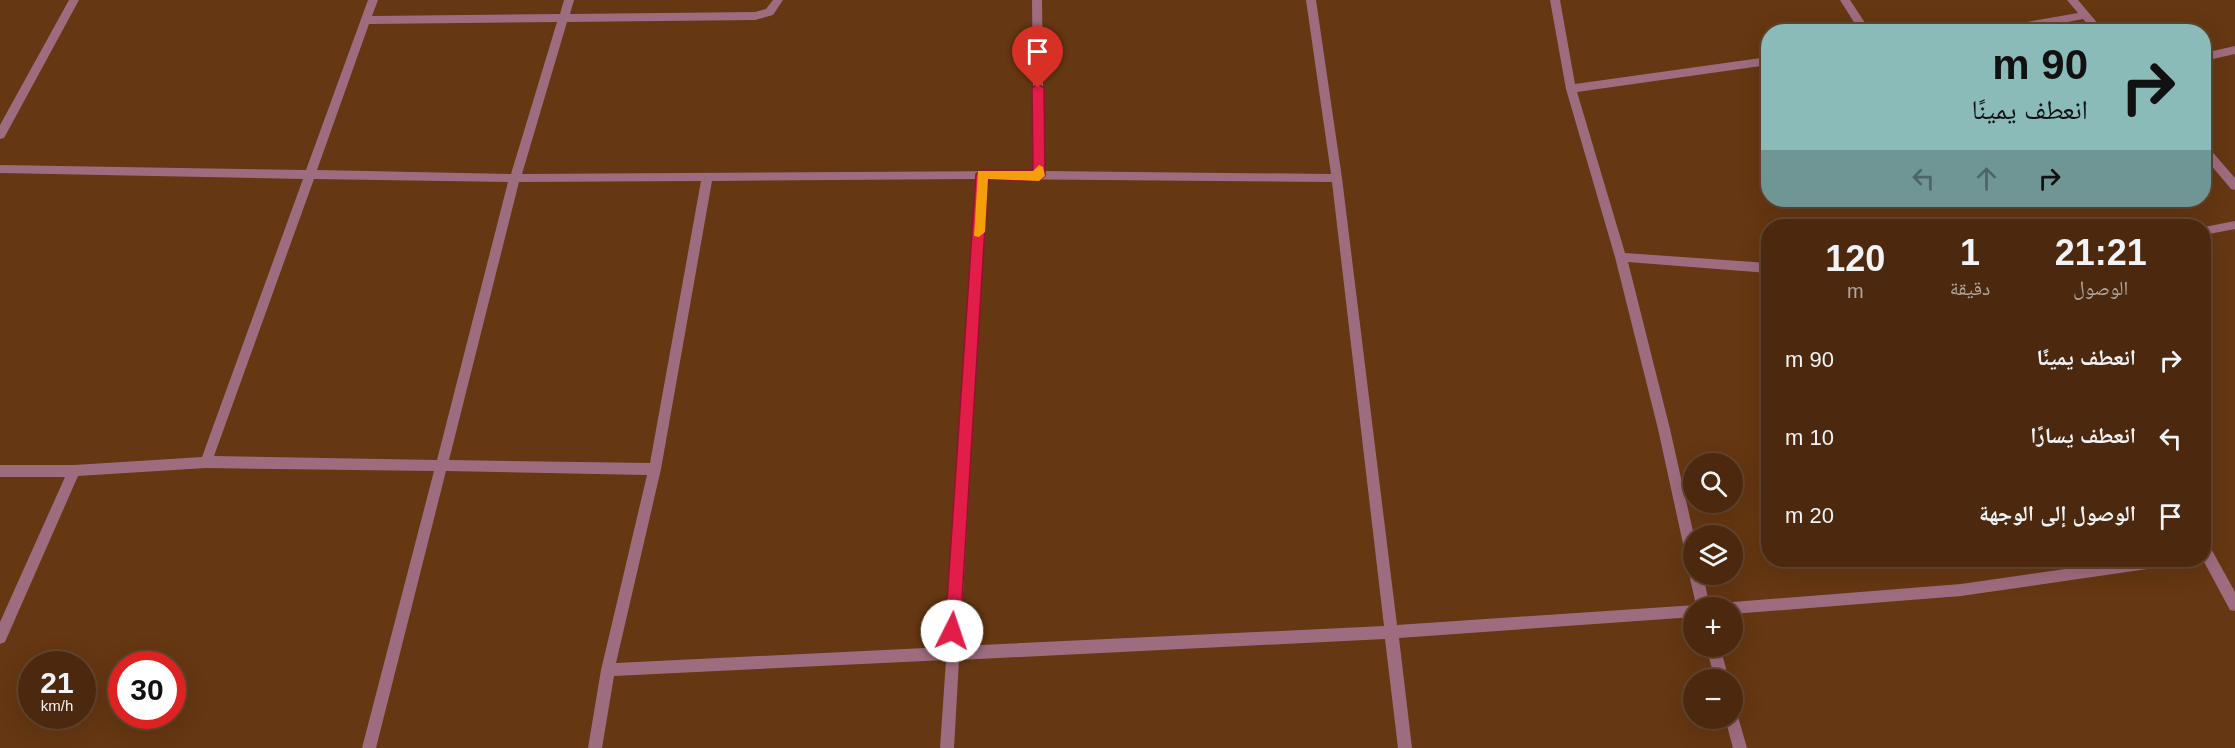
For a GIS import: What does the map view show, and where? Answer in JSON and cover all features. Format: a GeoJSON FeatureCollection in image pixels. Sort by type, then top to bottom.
{"type":"FeatureCollection","features":[{"type":"Feature","properties":{"kind":"street"},"geometry":{"type":"LineString","coordinates":[[0,135],[74,0]]}},
{"type":"Feature","properties":{"kind":"street"},"geometry":{"type":"LineString","coordinates":[[206,462],[309,172],[374,0]]}},
{"type":"Feature","properties":{"kind":"street"},"geometry":{"type":"LineString","coordinates":[[369,748],[514,178],[569,0]]}},
{"type":"Feature","properties":{"kind":"street"},"geometry":{"type":"LineString","coordinates":[[366,20],[565,16],[755,16],[769,12],[778,0]]}},
{"type":"Feature","properties":{"kind":"street"},"geometry":{"type":"LineString","coordinates":[[1037,0],[1039,176]]}},
{"type":"Feature","properties":{"kind":"street"},"geometry":{"type":"LineString","coordinates":[[1311,0],[1337,178],[1406,748]]}},
{"type":"Feature","properties":{"kind":"street"},"geometry":{"type":"LineString","coordinates":[[1555,0],[1571,88],[1621,257],[1686,525]]}},
{"type":"Feature","properties":{"kind":"street"},"geometry":{"type":"LineString","coordinates":[[1845,0],[1861,24]]}},
{"type":"Feature","properties":{"kind":"street"},"geometry":{"type":"LineString","coordinates":[[2072,0],[2093,24]]}},
{"type":"Feature","properties":{"kind":"street"},"geometry":{"type":"LineString","coordinates":[[2037,24],[2086,15]]}},
{"type":"Feature","properties":{"kind":"street"},"geometry":{"type":"LineString","coordinates":[[2211,55],[2235,50]]}},
{"type":"Feature","properties":{"kind":"street"},"geometry":{"type":"LineString","coordinates":[[1571,88],[1761,63]]}},
{"type":"Feature","properties":{"kind":"street"},"geometry":{"type":"LineString","coordinates":[[2211,158],[2235,186]]}},
{"type":"Feature","properties":{"kind":"street"},"geometry":{"type":"LineString","coordinates":[[0,169],[309,172],[514,178],[982,174],[1337,178]]}},
{"type":"Feature","properties":{"kind":"street"},"geometry":{"type":"LineString","coordinates":[[947,748],[982,174]]}},
{"type":"Feature","properties":{"kind":"street"},"geometry":{"type":"LineString","coordinates":[[595,748],[608,670],[655,469],[707,178]]}},
{"type":"Feature","properties":{"kind":"street"},"geometry":{"type":"LineString","coordinates":[[2211,230],[2235,225]]}},
{"type":"Feature","properties":{"kind":"street"},"geometry":{"type":"LineString","coordinates":[[1621,257],[1761,267]]}},
{"type":"Feature","properties":{"kind":"street"},"geometry":{"type":"LineString","coordinates":[[0,471],[74,471],[206,462],[655,469]]}},
{"type":"Feature","properties":{"kind":"street"},"geometry":{"type":"LineString","coordinates":[[0,637],[74,471]]}},
{"type":"Feature","properties":{"kind":"street"},"geometry":{"type":"LineString","coordinates":[[2211,564],[2235,605]]}},
{"type":"Feature","properties":{"kind":"street"},"geometry":{"type":"LineString","coordinates":[[1743,607],[1961,590],[2120,567]]}},
{"type":"Feature","properties":{"kind":"street"},"geometry":{"type":"LineString","coordinates":[[608,670],[1392,632],[1683,612]]}},
{"type":"Feature","properties":{"kind":"street"},"geometry":{"type":"LineString","coordinates":[[1735,729],[1740,748]]}},
{"type":"Feature","properties":{"kind":"slow traffic"},"geometry":{"type":"LineString","coordinates":[[979,232],[982,174],[1039,176],[1039,170]]}},
{"type":"Feature","properties":{"kind":"route"},"geometry":{"type":"LineString","coordinates":[[952,631],[982,174],[1039,176],[1038,88]]}}]}
